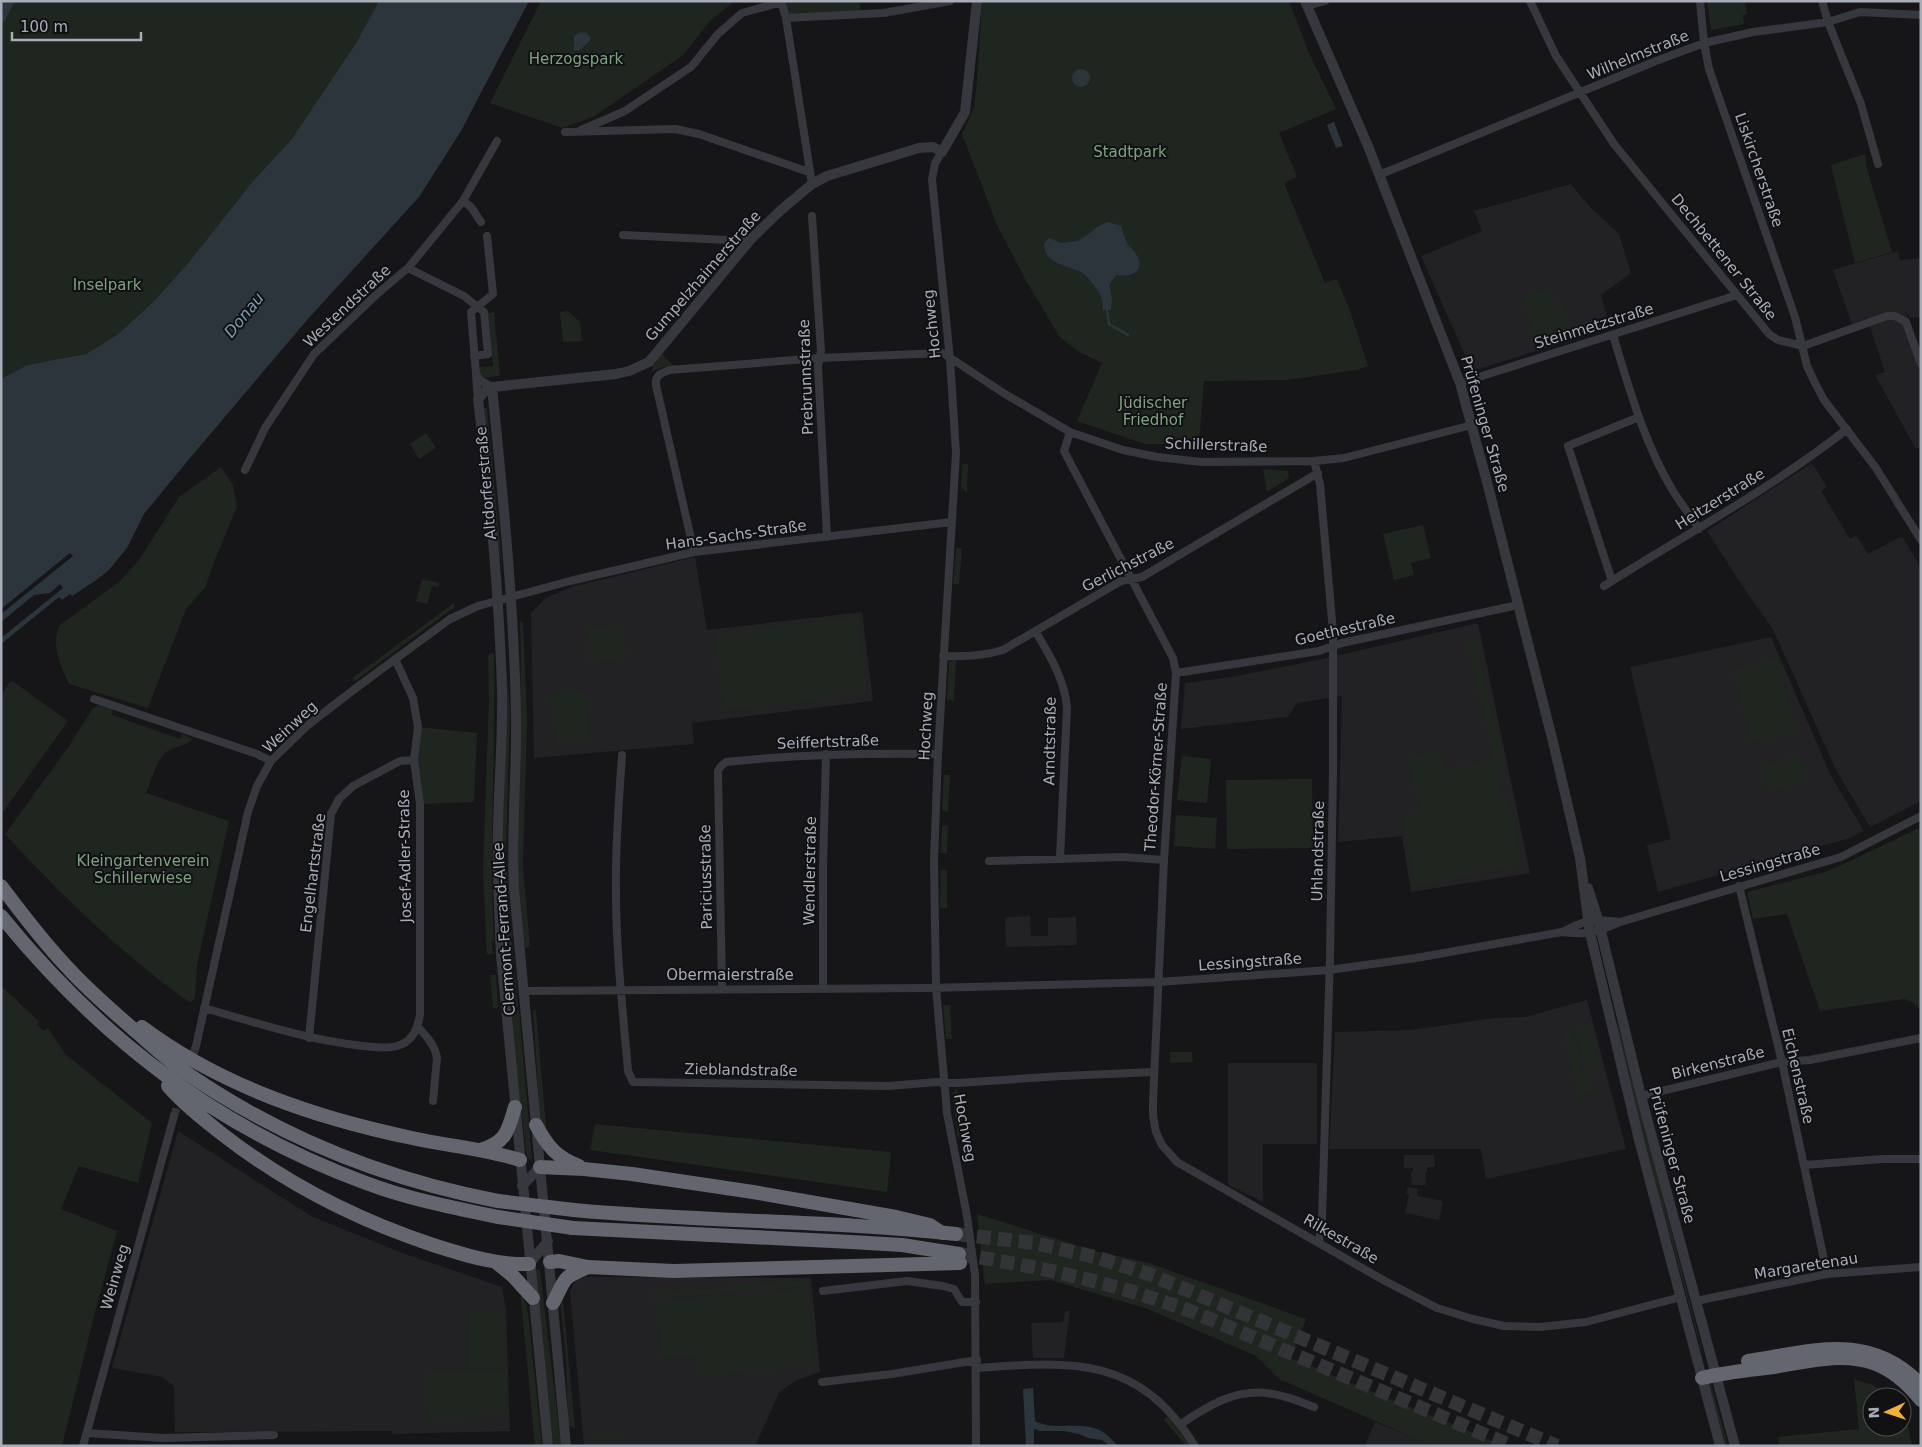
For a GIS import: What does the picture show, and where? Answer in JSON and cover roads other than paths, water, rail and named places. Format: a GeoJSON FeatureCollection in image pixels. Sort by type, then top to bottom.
{"type":"FeatureCollection","features":[{"type":"Feature","properties":{"kind":"highway"},"geometry":{"type":"LineString","coordinates":[[1,886],[22,915],[68,968],[98,998],[177,1066],[248,1111],[333,1153],[370,1167],[465,1194],[498,1201],[574,1210],[653,1217],[816,1223],[949,1233],[930,1225],[837,1206],[753,1192],[584,1169],[540,1167]]}},
{"type":"Feature","properties":{"kind":"highway"},"geometry":{"type":"LineString","coordinates":[[1,916],[86,1010],[154,1068],[242,1126],[281,1147],[367,1184],[407,1196],[498,1217],[574,1228],[851,1242],[902,1246],[960,1258],[674,1271],[588,1267],[559,1261],[550,1262]]}},
{"type":"Feature","properties":{"kind":"highway"},"geometry":{"type":"LineString","coordinates":[[68,968],[163,1041],[206,1067],[247,1087],[304,1110],[340,1121],[520,1160]]}},
{"type":"Feature","properties":{"kind":"highway"},"geometry":{"type":"LineString","coordinates":[[154,1068],[173,1091],[209,1124],[266,1166],[311,1192],[394,1232],[453,1252],[497,1263],[529,1264]]}},
{"type":"Feature","properties":{"kind":"highway"},"geometry":{"type":"LineString","coordinates":[[479,1150],[491,1147],[504,1137],[510,1125],[515,1107]]}},
{"type":"Feature","properties":{"kind":"highway"},"geometry":{"type":"LineString","coordinates":[[536,1126],[551,1150],[565,1161],[584,1169]]}},
{"type":"Feature","properties":{"kind":"highway"},"geometry":{"type":"LineString","coordinates":[[497,1263],[513,1276],[533,1298]]}},
{"type":"Feature","properties":{"kind":"highway"},"geometry":{"type":"LineString","coordinates":[[553,1303],[565,1278],[588,1267]]}},
{"type":"Feature","properties":{"kind":"highway"},"geometry":{"type":"LineString","coordinates":[[1701,1375],[1715,1370],[1826,1349],[1845,1348],[1862,1350],[1881,1356],[1911,1374],[1921,1385]]}},
{"type":"Feature","properties":{"kind":"highway"},"geometry":{"type":"LineString","coordinates":[[1715,1370],[1828,1359],[1858,1359],[1873,1363],[1898,1376],[1921,1400]]}},
{"type":"Feature","properties":{"kind":"street"},"geometry":{"type":"LineString","coordinates":[[786,18],[884,13],[950,1]]}},
{"type":"Feature","properties":{"kind":"street"},"geometry":{"type":"LineString","coordinates":[[942,152],[965,112],[976,1]]}},
{"type":"Feature","properties":{"kind":"street"},"geometry":{"type":"LineString","coordinates":[[1306,4],[1325,1]]}},
{"type":"Feature","properties":{"kind":"street","name":"Dechbettener Straße"},"geometry":{"type":"LineString","coordinates":[[1530,1],[1556,56],[1614,144],[1737,295],[1774,337],[1778,340],[1803,346]]}},
{"type":"Feature","properties":{"kind":"street","name":"Liskircherstraße"},"geometry":{"type":"LineString","coordinates":[[1700,1],[1704,43],[1709,69],[1795,317],[1803,346]]}},
{"type":"Feature","properties":{"kind":"street"},"geometry":{"type":"LineString","coordinates":[[1822,1],[1828,22],[1862,104],[1878,164]]}},
{"type":"Feature","properties":{"kind":"street"},"geometry":{"type":"LineString","coordinates":[[577,132],[625,111],[691,67],[718,34],[742,13],[782,2],[812,184]]}},
{"type":"Feature","properties":{"kind":"street","name":"Prüfeninger Straße"},"geometry":{"type":"LineString","coordinates":[[1306,4],[1379,175],[1460,383],[1553,742],[1593,920],[1601,932],[1641,1096],[1735,1446]]}},
{"type":"Feature","properties":{"kind":"street","name":"Wilhelmstraße"},"geometry":{"type":"LineString","coordinates":[[1379,175],[1704,43],[1753,32],[1828,22],[1860,12],[1921,15]]}},
{"type":"Feature","properties":{"kind":"street"},"geometry":{"type":"LineString","coordinates":[[565,132],[675,129],[699,134],[809,172]]}},
{"type":"Feature","properties":{"kind":"street","name":"Westendstraße"},"geometry":{"type":"LineString","coordinates":[[245,470],[265,428],[314,354],[364,306],[408,268],[463,201],[497,141]]}},
{"type":"Feature","properties":{"kind":"street","name":"Gumpelzhaimerstraße"},"geometry":{"type":"LineString","coordinates":[[492,387],[616,374],[642,366],[649,362],[749,241],[781,210],[812,184],[827,176],[919,148],[933,147],[942,152]]}},
{"type":"Feature","properties":{"kind":"street","name":"Hochweg"},"geometry":{"type":"LineString","coordinates":[[942,152],[936,163],[932,179],[950,359],[956,453],[943,656],[934,860],[936,987],[947,1113],[968,1216],[975,1275],[976,1446]]}},
{"type":"Feature","properties":{"kind":"street"},"geometry":{"type":"LineString","coordinates":[[463,201],[471,207],[481,222]]}},
{"type":"Feature","properties":{"kind":"street","name":"Prebrunnstraße"},"geometry":{"type":"LineString","coordinates":[[812,216],[820,351],[827,537]]}},
{"type":"Feature","properties":{"kind":"street"},"geometry":{"type":"LineString","coordinates":[[623,235],[749,241]]}},
{"type":"Feature","properties":{"kind":"street","name":"Altdorferstraße"},"geometry":{"type":"LineString","coordinates":[[487,236],[493,294],[470,312],[498,601]]}},
{"type":"Feature","properties":{"kind":"street","name":"Westendstraße"},"geometry":{"type":"LineString","coordinates":[[408,268],[464,296],[478,307]]}},
{"type":"Feature","properties":{"kind":"street","name":"Steinmetzstraße"},"geometry":{"type":"LineString","coordinates":[[1460,383],[1737,295]]}},
{"type":"Feature","properties":{"kind":"street"},"geometry":{"type":"LineString","coordinates":[[474,356],[488,354],[484,312],[478,307]]}},
{"type":"Feature","properties":{"kind":"street"},"geometry":{"type":"LineString","coordinates":[[1921,364],[1906,322],[1895,316],[1887,316],[1803,346],[1807,366],[1824,400],[1876,468],[1921,540]]}},
{"type":"Feature","properties":{"kind":"street"},"geometry":{"type":"LineString","coordinates":[[1613,334],[1638,417],[1674,492],[1699,529]]}},
{"type":"Feature","properties":{"kind":"street","name":"Schillerstraße"},"geometry":{"type":"LineString","coordinates":[[694,552],[656,385],[656,378],[659,374],[670,370],[819,358],[943,353],[1004,394],[1070,432],[1124,450],[1184,460],[1244,462],[1314,461],[1344,458],[1472,425]]}},
{"type":"Feature","properties":{"kind":"street"},"geometry":{"type":"LineString","coordinates":[[476,374],[480,380],[492,387]]}},
{"type":"Feature","properties":{"kind":"street"},"geometry":{"type":"LineString","coordinates":[[478,399],[487,389],[492,387]]}},
{"type":"Feature","properties":{"kind":"street","name":"Altdorferstraße"},"geometry":{"type":"LineString","coordinates":[[492,387],[512,598]]}},
{"type":"Feature","properties":{"kind":"street"},"geometry":{"type":"LineString","coordinates":[[1612,581],[1568,446],[1638,417]]}},
{"type":"Feature","properties":{"kind":"street","name":"Heitzerstraße"},"geometry":{"type":"LineString","coordinates":[[1604,586],[1810,459],[1847,429]]}},
{"type":"Feature","properties":{"kind":"street","name":"Theodor-Körner-Straße"},"geometry":{"type":"LineString","coordinates":[[1070,432],[1064,451],[1173,658],[1176,673],[1158,982]]}},
{"type":"Feature","properties":{"kind":"street","name":"Uhlandstraße"},"geometry":{"type":"LineString","coordinates":[[1314,461],[1320,484],[1334,632],[1330,970],[1322,1219],[1319,1242]]}},
{"type":"Feature","properties":{"kind":"street","name":"Gerlichstraße"},"geometry":{"type":"LineString","coordinates":[[943,656],[989,655],[1004,650],[1121,581],[1142,577],[1318,473]]}},
{"type":"Feature","properties":{"kind":"street","name":"Hans-Sachs-Straße"},"geometry":{"type":"LineString","coordinates":[[498,601],[570,581],[694,552],[952,522]]}},
{"type":"Feature","properties":{"kind":"street","name":"Clermont-Ferrand-Allee"},"geometry":{"type":"LineString","coordinates":[[512,598],[516,717],[512,856],[566,1446]]}},
{"type":"Feature","properties":{"kind":"street","name":"Clermont-Ferrand-Allee"},"geometry":{"type":"LineString","coordinates":[[498,601],[502,740],[498,826],[501,956],[529,1264],[548,1446]]}},
{"type":"Feature","properties":{"kind":"street","name":"Weinweg"},"geometry":{"type":"LineString","coordinates":[[196,1046],[248,812],[257,786],[271,761],[308,726],[395,659],[450,620],[478,606],[498,601]]}},
{"type":"Feature","properties":{"kind":"street","name":"Goethestraße"},"geometry":{"type":"LineString","coordinates":[[1176,673],[1320,651],[1333,646],[1518,605]]}},
{"type":"Feature","properties":{"kind":"street","name":"Arndtstraße"},"geometry":{"type":"LineString","coordinates":[[1036,632],[1059,673],[1066,696],[1060,858]]}},
{"type":"Feature","properties":{"kind":"street","name":"Josef-Adler-Straße"},"geometry":{"type":"LineString","coordinates":[[395,659],[411,692],[418,727],[414,760],[420,804],[420,1014],[418,1027]]}},
{"type":"Feature","properties":{"kind":"street"},"geometry":{"type":"LineString","coordinates":[[94,699],[257,754],[271,761]]}},
{"type":"Feature","properties":{"kind":"street","name":"Seiffertstraße"},"geometry":{"type":"LineString","coordinates":[[720,766],[726,762],[826,754],[938,754]]}},
{"type":"Feature","properties":{"kind":"street","name":"Wendlerstraße"},"geometry":{"type":"LineString","coordinates":[[823,988],[822,867],[826,754]]}},
{"type":"Feature","properties":{"kind":"street"},"geometry":{"type":"LineString","coordinates":[[620,989],[616,840],[622,755]]}},
{"type":"Feature","properties":{"kind":"street","name":"Engelhartstraße"},"geometry":{"type":"LineString","coordinates":[[309,1038],[332,814],[339,799],[353,786],[400,761],[414,760]]}},
{"type":"Feature","properties":{"kind":"street","name":"Pariciusstraße"},"geometry":{"type":"LineString","coordinates":[[720,766],[718,771],[722,989]]}},
{"type":"Feature","properties":{"kind":"street","name":"Lessingstraße"},"geometry":{"type":"LineString","coordinates":[[1562,932],[1601,932],[1620,922],[1841,857],[1921,816]]}},
{"type":"Feature","properties":{"kind":"street"},"geometry":{"type":"LineString","coordinates":[[989,861],[1123,857],[1164,860]]}},
{"type":"Feature","properties":{"kind":"street","name":"Eichenstraße"},"geometry":{"type":"LineString","coordinates":[[1739,886],[1782,1062],[1828,1274]]}},
{"type":"Feature","properties":{"kind":"street","name":"Prüfeninger Straße"},"geometry":{"type":"LineString","coordinates":[[1593,920],[1590,933],[1650,1184],[1720,1446]]}},
{"type":"Feature","properties":{"kind":"street","name":"Lessingstraße"},"geometry":{"type":"LineString","coordinates":[[936,987],[1158,982],[1330,970],[1416,958],[1562,932],[1593,920],[1620,922]]}},
{"type":"Feature","properties":{"kind":"street","name":"Rilkestraße"},"geometry":{"type":"LineString","coordinates":[[1158,982],[1154,1124],[1162,1144],[1177,1162],[1437,1308],[1473,1320],[1504,1326],[1540,1327],[1586,1322],[1681,1297]]}},
{"type":"Feature","properties":{"kind":"street","name":"Obermaierstraße"},"geometry":{"type":"LineString","coordinates":[[523,991],[936,987]]}},
{"type":"Feature","properties":{"kind":"street","name":"Zieblandstraße"},"geometry":{"type":"LineString","coordinates":[[620,989],[628,1071],[633,1082],[888,1086],[944,1083]]}},
{"type":"Feature","properties":{"kind":"street"},"geometry":{"type":"LineString","coordinates":[[204,1008],[309,1038],[344,1044],[397,1046],[413,1036],[418,1027],[436,1052],[434,1101]]}},
{"type":"Feature","properties":{"kind":"street","name":"Birkenstraße"},"geometry":{"type":"LineString","coordinates":[[1641,1096],[1782,1062],[1810,1060],[1921,1038]]}},
{"type":"Feature","properties":{"kind":"street"},"geometry":{"type":"LineString","coordinates":[[944,1083],[1154,1072]]}},
{"type":"Feature","properties":{"kind":"street","name":"Weinweg"},"geometry":{"type":"LineString","coordinates":[[83,1446],[174,1116]]}},
{"type":"Feature","properties":{"kind":"street"},"geometry":{"type":"LineString","coordinates":[[1804,1165],[1883,1159],[1921,1159]]}},
{"type":"Feature","properties":{"kind":"street"},"geometry":{"type":"LineString","coordinates":[[520,1160],[540,1167],[522,1186]]}},
{"type":"Feature","properties":{"kind":"street"},"geometry":{"type":"LineString","coordinates":[[529,1264],[548,1241]]}},
{"type":"Feature","properties":{"kind":"street"},"geometry":{"type":"LineString","coordinates":[[529,1264],[550,1262]]}},
{"type":"Feature","properties":{"kind":"street","name":"Margaretenau"},"geometry":{"type":"LineString","coordinates":[[1696,1301],[1828,1274],[1921,1267]]}},
{"type":"Feature","properties":{"kind":"street"},"geometry":{"type":"LineString","coordinates":[[823,1291],[907,1281],[948,1287],[954,1289],[962,1302],[976,1302]]}},
{"type":"Feature","properties":{"kind":"street"},"geometry":{"type":"LineString","coordinates":[[822,1382],[977,1364],[1062,1364],[1097,1369],[1137,1385],[1153,1396],[1181,1424],[1195,1446]]}},
{"type":"Feature","properties":{"kind":"street"},"geometry":{"type":"LineString","coordinates":[[1181,1424],[1221,1400],[1246,1393],[1276,1394],[1314,1407]]}},
{"type":"Feature","properties":{"kind":"street"},"geometry":{"type":"LineString","coordinates":[[87,1433],[163,1438],[274,1435]]}},
{"type":"Feature","properties":{"kind":"water"},"geometry":{"type":"Polygon","coordinates":[[[1,1],[15,1],[1,28],[1,1]]]}},
{"type":"Feature","properties":{"kind":"water","name":"Donau"},"geometry":{"type":"Polygon","coordinates":[[[379,1],[529,1],[461,131],[419,197],[308,319],[190,458],[144,514],[127,548],[109,570],[72,596],[70,594],[62,600],[59,597],[1,644],[1,638],[63,588],[60,584],[50,593],[34,595],[1,622],[1,614],[73,556],[70,553],[1,609],[1,379],[27,365],[86,354],[117,335],[153,302],[189,262],[253,181],[291,140],[356,43],[379,1]]]}},
{"type":"Feature","properties":{"kind":"water"},"geometry":{"type":"Polygon","coordinates":[[[581,32],[586,33],[590,37],[590,41],[580,50],[574,51],[574,36],[581,32]]]}},
{"type":"Feature","properties":{"kind":"water"},"geometry":{"type":"Polygon","coordinates":[[[1081,69],[1087,72],[1090,78],[1087,84],[1081,87],[1075,84],[1072,78],[1075,72],[1081,69]]]}},
{"type":"Feature","properties":{"kind":"water"},"geometry":{"type":"Polygon","coordinates":[[[1334,122],[1343,146],[1336,148],[1327,125],[1334,122]]]}},
{"type":"Feature","properties":{"kind":"water"},"geometry":{"type":"Polygon","coordinates":[[[1108,222],[1121,226],[1128,245],[1136,254],[1140,265],[1136,272],[1132,274],[1116,275],[1109,285],[1112,298],[1111,310],[1103,310],[1100,296],[1088,278],[1082,273],[1053,260],[1045,251],[1044,244],[1049,238],[1061,243],[1077,241],[1108,222]]]}},
{"type":"Feature","properties":{"kind":"water"},"geometry":{"type":"Polygon","coordinates":[[[1033,1388],[1035,1421],[1051,1426],[1086,1426],[1095,1428],[1105,1433],[1118,1446],[1110,1446],[1102,1440],[1088,1438],[1079,1434],[1035,1429],[1034,1446],[1026,1446],[1023,1389],[1033,1388]]]}},
{"type":"Feature","properties":{"kind":"waterway"},"geometry":{"type":"LineString","coordinates":[[1107,310],[1109,324],[1128,335]]}},
{"type":"Feature","properties":{"kind":"tunnel"},"geometry":{"type":"LineString","coordinates":[[186,1076],[196,1046]]}},
{"type":"Feature","properties":{"kind":"tunnel"},"geometry":{"type":"LineString","coordinates":[[174,1116],[180,1097]]}},
{"type":"Feature","properties":{"kind":"tunnel"},"geometry":{"type":"LineString","coordinates":[[956,1234],[1034,1243],[1095,1257],[1149,1274],[1557,1446]]}},
{"type":"Feature","properties":{"kind":"tunnel"},"geometry":{"type":"LineString","coordinates":[[959,1254],[1019,1264],[1106,1284],[1193,1312],[1512,1446]]}},
{"type":"Feature","properties":{"kind":"park label","name":"Herzogspark"},"geometry":{"type":"Point","coordinates":[576,59]}},
{"type":"Feature","properties":{"kind":"park label","name":"Stadtpark"},"geometry":{"type":"Point","coordinates":[1130,152]}},
{"type":"Feature","properties":{"kind":"park label","name":"Inselpark"},"geometry":{"type":"Point","coordinates":[107,285]}},
{"type":"Feature","properties":{"kind":"park label","name":"Jüdischer Friedhof"},"geometry":{"type":"Point","coordinates":[1153,412]}},
{"type":"Feature","properties":{"kind":"park label","name":"Kleingartenverein Schillerwiese"},"geometry":{"type":"Point","coordinates":[143,870]}}]}
